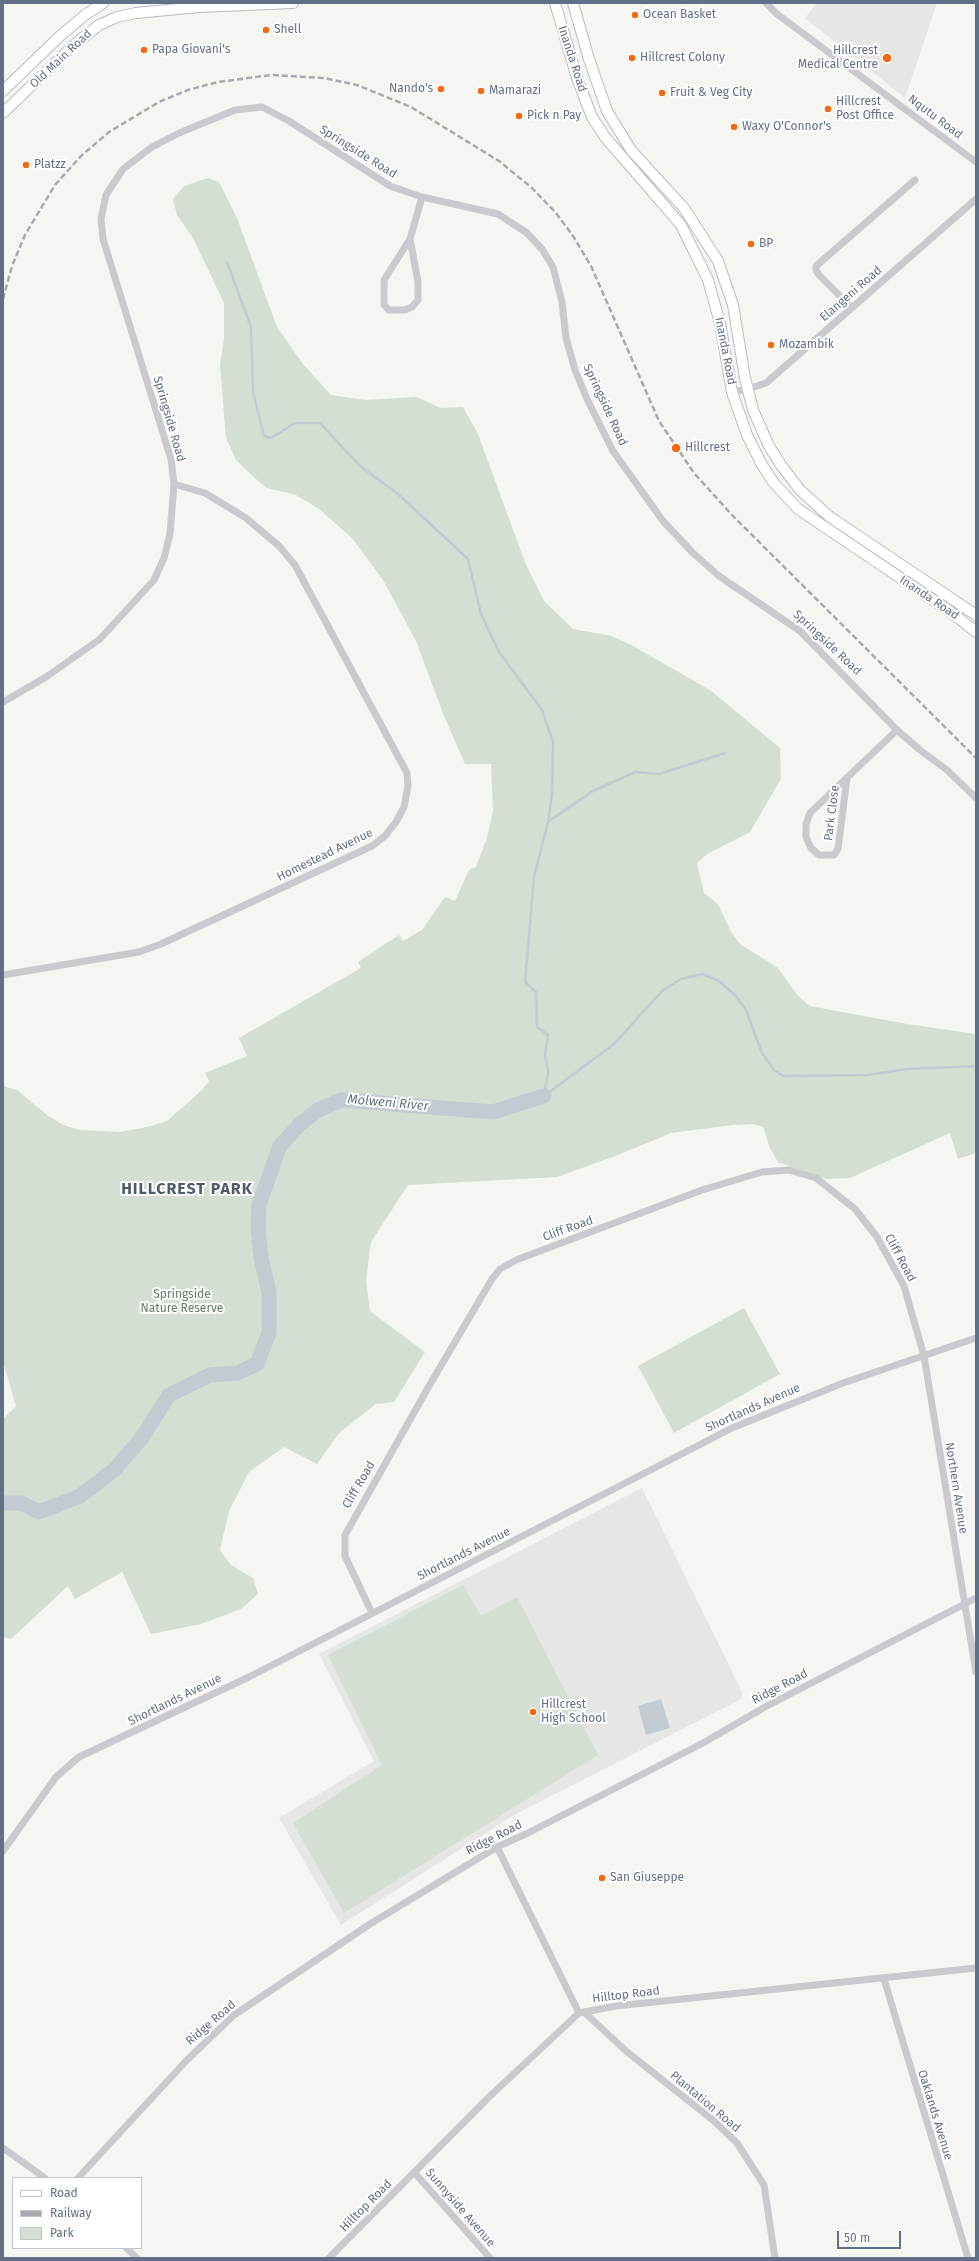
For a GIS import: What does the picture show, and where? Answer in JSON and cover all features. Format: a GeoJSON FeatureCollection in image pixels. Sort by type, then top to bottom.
{"type":"FeatureCollection","features":[{"type":"Feature","properties":{"kind":"main road","name":"Old Main Road"},"geometry":{"type":"LineString","coordinates":[[3,91],[60,36],[85,15],[103,3]]}},
{"type":"Feature","properties":{"kind":"main road","name":"Old Main Road"},"geometry":{"type":"LineString","coordinates":[[3,113],[74,45],[99,25],[131,14],[176,6],[293,3]]}},
{"type":"Feature","properties":{"kind":"main road","name":"Inanda Road"},"geometry":{"type":"LineString","coordinates":[[555,3],[577,78],[592,117],[605,137],[681,225],[700,260],[708,280],[720,323],[732,392],[747,434],[761,463],[788,499],[815,521],[948,610],[976,632]]}},
{"type":"Feature","properties":{"kind":"main road","name":"Inanda Road"},"geometry":{"type":"LineString","coordinates":[[573,3],[589,59],[607,111],[631,150],[684,208],[718,261],[732,305],[753,410],[769,446],[781,465],[813,503],[859,537],[976,615]]}},
{"type":"Feature","properties":{"kind":"street","name":"Nqutu Road"},"geometry":{"type":"LineString","coordinates":[[766,3],[778,14],[976,162]]}},
{"type":"Feature","properties":{"kind":"street","name":"Springside Road"},"geometry":{"type":"LineString","coordinates":[[3,702],[46,677],[100,639],[154,580],[164,558],[170,534],[174,484],[166,438],[122,303],[103,239],[101,219],[104,200],[111,186],[123,169],[152,147],[179,133],[235,110],[262,107],[289,121],[390,186],[422,197],[498,214],[518,226],[542,249],[553,267],[558,285],[566,338],[575,370],[587,399],[613,450],[663,521],[693,553],[719,576],[777,613],[800,631],[897,730],[920,750],[947,770],[976,798]]}},
{"type":"Feature","properties":{"kind":"street"},"geometry":{"type":"LineString","coordinates":[[852,308],[819,275],[816,270],[816,266],[915,180]]}},
{"type":"Feature","properties":{"kind":"street"},"geometry":{"type":"LineString","coordinates":[[410,239],[418,282],[418,300],[412,307],[405,310],[389,310],[384,305],[384,280],[410,239],[422,197]]}},
{"type":"Feature","properties":{"kind":"street","name":"Elangeni Road"},"geometry":{"type":"LineString","coordinates":[[732,392],[748,390],[766,383],[976,199]]}},
{"type":"Feature","properties":{"kind":"street","name":"Homestead Avenue"},"geometry":{"type":"LineString","coordinates":[[3,975],[139,952],[161,944],[372,846],[386,836],[404,807],[408,786],[407,772],[295,565],[279,546],[246,518],[205,493],[174,484]]}},
{"type":"Feature","properties":{"kind":"street","name":"Park Close"},"geometry":{"type":"LineString","coordinates":[[847,778],[838,849],[834,855],[819,856],[814,852],[808,843],[805,830],[810,813],[897,730]]}},
{"type":"Feature","properties":{"kind":"street","name":"Cliff Road"},"geometry":{"type":"LineString","coordinates":[[372,1613],[345,1556],[345,1535],[492,1279],[505,1264],[730,1181],[762,1172],[783,1170],[797,1172],[816,1178],[855,1209],[869,1226],[904,1286],[924,1356]]}},
{"type":"Feature","properties":{"kind":"street","name":"Shortlands Avenue"},"geometry":{"type":"LineString","coordinates":[[3,1851],[56,1777],[79,1757],[235,1684],[732,1428],[800,1399],[976,1338]]}},
{"type":"Feature","properties":{"kind":"street","name":"Northern Avenue"},"geometry":{"type":"LineString","coordinates":[[924,1356],[976,1672]]}},
{"type":"Feature","properties":{"kind":"street","name":"Ridge Road"},"geometry":{"type":"LineString","coordinates":[[79,2177],[186,2061],[234,2015],[370,1924],[497,1847],[528,1833],[703,1743],[765,1707],[976,1598]]}},
{"type":"Feature","properties":{"kind":"street","name":"Plantation Road"},"geometry":{"type":"LineString","coordinates":[[497,1847],[581,2012],[626,2051],[714,2121],[737,2143],[758,2174],[766,2192],[775,2258]]}},
{"type":"Feature","properties":{"kind":"street","name":"Hilltop Road"},"geometry":{"type":"LineString","coordinates":[[329,2258],[500,2087],[581,2012],[616,2006],[976,1968]]}},
{"type":"Feature","properties":{"kind":"street","name":"Oaklands Avenue"},"geometry":{"type":"LineString","coordinates":[[884,1978],[968,2258]]}},
{"type":"Feature","properties":{"kind":"street"},"geometry":{"type":"LineString","coordinates":[[3,2148],[44,2177]]}},
{"type":"Feature","properties":{"kind":"street","name":"Sunnyside Avenue"},"geometry":{"type":"LineString","coordinates":[[414,2172],[490,2258]]}},
{"type":"Feature","properties":{"kind":"street"},"geometry":{"type":"LineString","coordinates":[[127,2249],[137,2258]]}},
{"type":"Feature","properties":{"kind":"shaded area","name":"Hillcrest Medical Centre"},"geometry":{"type":"Polygon","coordinates":[[[817,3],[937,3],[905,98],[805,18],[817,3]]]}},
{"type":"Feature","properties":{"kind":"shaded area","name":"Hillcrest High School"},"geometry":{"type":"Polygon","coordinates":[[[642,1488],[742,1692],[741,1699],[516,1814],[341,1925],[279,1818],[374,1761],[319,1654],[642,1488]]]}},
{"type":"Feature","properties":{"kind":"shaded area"},"geometry":{"type":"Polygon","coordinates":[[[661,1699],[670,1728],[646,1735],[638,1706],[661,1699]]]}},
{"type":"Feature","properties":{"kind":"green space","name":"Springside Nature Reserve"},"geometry":{"type":"Polygon","coordinates":[[[208,178],[219,182],[237,218],[277,327],[303,364],[331,395],[365,400],[416,397],[441,408],[463,407],[478,434],[526,565],[544,601],[573,629],[612,636],[633,646],[710,690],[780,748],[781,779],[750,832],[707,854],[697,863],[704,893],[718,904],[731,932],[740,944],[778,968],[798,996],[810,1006],[907,1024],[976,1034],[976,1153],[958,1159],[950,1133],[850,1178],[826,1179],[778,1162],[770,1148],[763,1127],[753,1124],[733,1125],[671,1133],[618,1155],[557,1177],[408,1185],[371,1242],[366,1280],[370,1311],[425,1352],[394,1402],[376,1404],[340,1432],[317,1464],[284,1447],[249,1472],[229,1511],[220,1550],[231,1565],[253,1578],[258,1594],[241,1609],[201,1624],[151,1634],[122,1572],[75,1599],[68,1586],[11,1639],[3,1637],[3,1419],[16,1406],[3,1361],[3,1086],[17,1090],[47,1115],[63,1125],[80,1130],[120,1132],[147,1127],[167,1121],[202,1090],[209,1081],[205,1073],[247,1056],[239,1038],[361,968],[358,962],[399,935],[403,941],[422,930],[445,897],[455,901],[469,870],[476,867],[487,838],[493,811],[491,764],[465,764],[444,716],[416,641],[383,580],[352,538],[319,509],[296,495],[267,488],[236,460],[226,438],[220,365],[224,339],[224,303],[193,238],[177,215],[173,199],[184,186],[208,178]]]}},
{"type":"Feature","properties":{"kind":"green space"},"geometry":{"type":"Polygon","coordinates":[[[744,1308],[780,1374],[674,1433],[638,1366],[744,1308]]]}},
{"type":"Feature","properties":{"kind":"green space"},"geometry":{"type":"Polygon","coordinates":[[[463,1585],[481,1616],[517,1597],[598,1755],[344,1913],[293,1823],[382,1765],[328,1655],[463,1585]]]}},
{"type":"Feature","properties":{"kind":"waterway"},"geometry":{"type":"LineString","coordinates":[[227,262],[251,327],[253,392],[264,436],[271,438],[295,423],[320,423],[360,466],[398,494],[468,559],[481,614],[499,652],[542,710],[553,742],[552,795],[548,822],[534,877],[525,982],[536,992],[537,1027],[548,1035],[545,1054],[548,1072],[544,1096]]}},
{"type":"Feature","properties":{"kind":"waterway"},"geometry":{"type":"LineString","coordinates":[[549,821],[593,791],[635,772],[659,774],[725,753]]}},
{"type":"Feature","properties":{"kind":"waterway"},"geometry":{"type":"LineString","coordinates":[[544,1096],[614,1044],[662,991],[681,979],[702,974],[719,981],[736,996],[746,1010],[762,1053],[774,1070],[783,1076],[868,1075],[907,1069],[976,1066]]}},
{"type":"Feature","properties":{"kind":"waterway","name":"Molweni River"},"geometry":{"type":"LineString","coordinates":[[3,1503],[21,1503],[39,1512],[80,1496],[114,1470],[141,1439],[169,1395],[210,1375],[237,1373],[257,1364],[269,1333],[269,1292],[261,1258],[258,1229],[259,1204],[280,1146],[299,1125],[318,1110],[341,1100],[493,1112],[544,1096]]}},
{"type":"Feature","properties":{"kind":"railway"},"geometry":{"type":"LineString","coordinates":[[3,299],[12,266],[25,235],[55,185],[81,156],[109,132],[159,102],[188,90],[218,82],[271,75],[324,78],[357,85],[411,107],[499,161],[532,188],[556,213],[573,236],[591,266],[659,421],[694,473],[732,515],[976,758]]}},
{"type":"Feature","properties":{"kind":"place","name":"Ocean Basket"},"geometry":{"type":"Point","coordinates":[635,15]}},
{"type":"Feature","properties":{"kind":"place","name":"Shell"},"geometry":{"type":"Point","coordinates":[266,30]}},
{"type":"Feature","properties":{"kind":"place","name":"Papa Giovani's"},"geometry":{"type":"Point","coordinates":[144,50]}},
{"type":"Feature","properties":{"kind":"place","name":"Hillcrest Colony"},"geometry":{"type":"Point","coordinates":[632,58]}},
{"type":"Feature","properties":{"kind":"place","name":"Hillcrest Medical Centre"},"geometry":{"type":"Point","coordinates":[887,58]}},
{"type":"Feature","properties":{"kind":"place","name":"Nando's"},"geometry":{"type":"Point","coordinates":[441,89]}},
{"type":"Feature","properties":{"kind":"place","name":"Mamarazi"},"geometry":{"type":"Point","coordinates":[481,91]}},
{"type":"Feature","properties":{"kind":"place","name":"Fruit & Veg City"},"geometry":{"type":"Point","coordinates":[662,93]}},
{"type":"Feature","properties":{"kind":"place","name":"Hillcrest Post Office"},"geometry":{"type":"Point","coordinates":[828,109]}},
{"type":"Feature","properties":{"kind":"place","name":"Pick n Pay"},"geometry":{"type":"Point","coordinates":[519,116]}},
{"type":"Feature","properties":{"kind":"place","name":"Waxy O'Connor's"},"geometry":{"type":"Point","coordinates":[734,127]}},
{"type":"Feature","properties":{"kind":"place","name":"Platzz"},"geometry":{"type":"Point","coordinates":[26,165]}},
{"type":"Feature","properties":{"kind":"place","name":"BP"},"geometry":{"type":"Point","coordinates":[751,244]}},
{"type":"Feature","properties":{"kind":"place","name":"Mozambik"},"geometry":{"type":"Point","coordinates":[771,345]}},
{"type":"Feature","properties":{"kind":"place","name":"Hillcrest"},"geometry":{"type":"Point","coordinates":[676,448]}},
{"type":"Feature","properties":{"kind":"place","name":"Hillcrest High School"},"geometry":{"type":"Point","coordinates":[533,1712]}},
{"type":"Feature","properties":{"kind":"place","name":"San Giuseppe"},"geometry":{"type":"Point","coordinates":[602,1878]}},
{"type":"Feature","properties":{"kind":"district","name":"HILLCREST PARK"},"geometry":{"type":"Point","coordinates":[187,1190]}}]}
